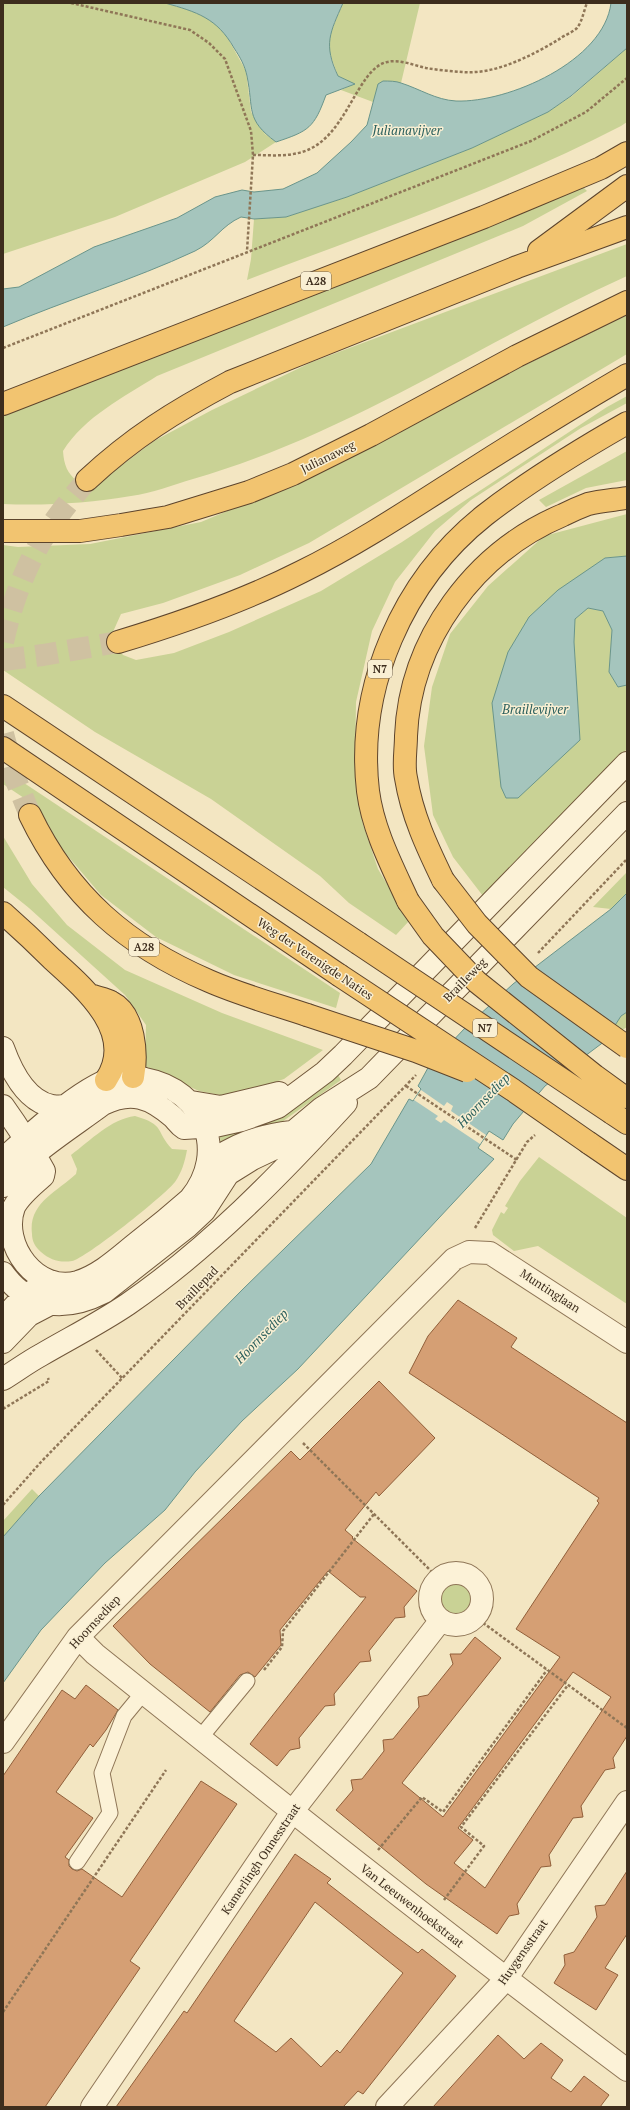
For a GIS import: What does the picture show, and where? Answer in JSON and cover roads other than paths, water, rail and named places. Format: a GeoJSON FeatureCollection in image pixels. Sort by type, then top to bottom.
{"type":"FeatureCollection","features":[{"type":"Feature","properties":{"kind":"highway","name":"A28"},"geometry":{"type":"LineString","coordinates":[[3,404],[484,217],[601,168],[627,153]]}},
{"type":"Feature","properties":{"kind":"highway"},"geometry":{"type":"LineString","coordinates":[[517,267],[627,186]]}},
{"type":"Feature","properties":{"kind":"highway"},"geometry":{"type":"LineString","coordinates":[[87,480],[116,453],[151,427],[186,405],[230,382],[517,267],[627,227]]}},
{"type":"Feature","properties":{"kind":"highway","name":"Julianaweg"},"geometry":{"type":"LineString","coordinates":[[3,531],[80,531],[121,525],[168,517],[250,492],[293,474],[371,436],[517,356],[627,302]]}},
{"type":"Feature","properties":{"kind":"highway"},"geometry":{"type":"LineString","coordinates":[[118,642],[182,623],[225,607],[301,572],[379,529],[526,435],[627,375]]}},
{"type":"Feature","properties":{"kind":"highway","name":"N7"},"geometry":{"type":"LineString","coordinates":[[623,1109],[595,1076],[477,982],[433,936],[408,901],[383,848],[368,791],[367,731],[375,684],[390,641],[407,606],[442,557],[484,516],[528,485],[627,423]]}},
{"type":"Feature","properties":{"kind":"highway"},"geometry":{"type":"LineString","coordinates":[[627,498],[588,504],[545,523],[509,544],[466,585],[442,618],[417,671],[407,714],[405,777],[418,825],[443,880],[477,924],[529,977],[627,1048]]}},
{"type":"Feature","properties":{"kind":"highway","name":"N7"},"geometry":{"type":"LineString","coordinates":[[3,706],[358,943],[623,1109]]}},
{"type":"Feature","properties":{"kind":"highway","name":"Weg der Verenigde Naties"},"geometry":{"type":"LineString","coordinates":[[3,748],[339,975],[513,1090],[627,1169]]}},
{"type":"Feature","properties":{"kind":"highway","name":"A28"},"geometry":{"type":"LineString","coordinates":[[30,815],[42,842],[67,879],[98,912],[132,940],[168,962],[210,982],[416,1051],[513,1090]]}},
{"type":"Feature","properties":{"kind":"highway"},"geometry":{"type":"LineString","coordinates":[[3,913],[92,996],[106,1017],[112,1030],[115,1049],[113,1069],[106,1080]]}},
{"type":"Feature","properties":{"kind":"highway"},"geometry":{"type":"LineString","coordinates":[[92,996],[112,1002],[120,1009],[129,1024],[136,1054],[128,1086]]}},
{"type":"Feature","properties":{"kind":"main road"},"geometry":{"type":"LineString","coordinates":[[14,1162],[67,1106],[92,1087],[106,1080],[120,1076],[140,1098],[150,1101],[184,1128],[242,1120],[278,1107],[300,1089],[325,1072],[343,1055],[627,763]]}},
{"type":"Feature","properties":{"kind":"main road","name":"Brailleweg"},"geometry":{"type":"LineString","coordinates":[[50,1304],[65,1305],[90,1299],[104,1292],[188,1226],[204,1211],[228,1174],[252,1159],[273,1149],[322,1108],[369,1078],[627,813]]}},
{"type":"Feature","properties":{"kind":"main road"},"geometry":{"type":"LineString","coordinates":[[3,1048],[8,1061],[23,1086],[33,1096],[39,1101],[52,1106],[67,1106]]}},
{"type":"Feature","properties":{"kind":"main road"},"geometry":{"type":"LineString","coordinates":[[3,1379],[127,1304],[172,1271],[220,1229],[304,1149],[369,1078]]}},
{"type":"Feature","properties":{"kind":"main road"},"geometry":{"type":"LineString","coordinates":[[155,1081],[175,1090],[191,1102],[205,1126],[209,1138],[208,1164],[199,1188],[190,1199],[102,1272],[77,1282],[63,1284],[47,1281],[27,1268],[17,1254],[12,1241],[10,1224],[15,1205],[43,1176],[44,1171],[14,1162],[128,1086],[155,1081]]}},
{"type":"Feature","properties":{"kind":"main road"},"geometry":{"type":"LineString","coordinates":[[191,1102],[221,1107],[300,1089]]}},
{"type":"Feature","properties":{"kind":"main road"},"geometry":{"type":"LineString","coordinates":[[3,1106],[14,1162]]}},
{"type":"Feature","properties":{"kind":"main road"},"geometry":{"type":"LineString","coordinates":[[208,1164],[226,1151],[245,1142],[267,1135],[292,1132]]}},
{"type":"Feature","properties":{"kind":"main road"},"geometry":{"type":"LineString","coordinates":[[3,1133],[14,1162]]}},
{"type":"Feature","properties":{"kind":"main road","name":"Muntinglaan"},"geometry":{"type":"LineString","coordinates":[[469,1252],[490,1253],[498,1257],[627,1342]]}},
{"type":"Feature","properties":{"kind":"main road","name":"Hoornsediep"},"geometry":{"type":"LineString","coordinates":[[3,1742],[78,1637],[287,1428],[443,1269],[454,1259],[469,1252]]}},
{"type":"Feature","properties":{"kind":"main road"},"geometry":{"type":"LineString","coordinates":[[3,1273],[17,1289],[26,1295],[36,1301],[50,1304]]}},
{"type":"Feature","properties":{"kind":"main road"},"geometry":{"type":"LineString","coordinates":[[3,1319],[26,1295],[47,1281]]}},
{"type":"Feature","properties":{"kind":"main road"},"geometry":{"type":"LineString","coordinates":[[3,1342],[29,1315],[50,1304]]}},
{"type":"Feature","properties":{"kind":"main road"},"geometry":{"type":"LineString","coordinates":[[447,1574],[464,1574],[472,1578],[482,1592],[482,1605],[475,1617],[468,1622],[458,1625],[441,1620],[433,1608],[430,1595],[433,1586],[439,1579],[447,1574]]}},
{"type":"Feature","properties":{"kind":"main road","name":"Kamerlingh Onnesstraat"},"geometry":{"type":"LineString","coordinates":[[92,2107],[292,1812],[441,1620]]}},
{"type":"Feature","properties":{"kind":"main road","name":"Van Leeuwenhoekstraat"},"geometry":{"type":"LineString","coordinates":[[78,1637],[95,1654],[292,1812],[506,1980],[627,2070]]}},
{"type":"Feature","properties":{"kind":"main road","name":"Huygensstraat"},"geometry":{"type":"LineString","coordinates":[[387,2107],[506,1980],[627,1802]]}},
{"type":"Feature","properties":{"kind":"lane"},"geometry":{"type":"LineString","coordinates":[[200,1738],[247,1681]]}},
{"type":"Feature","properties":{"kind":"lane"},"geometry":{"type":"LineString","coordinates":[[77,1862],[110,1813],[102,1773],[124,1716],[143,1693]]}},
{"type":"Feature","properties":{"kind":"water"},"geometry":{"type":"Polygon","coordinates":[[[165,3],[343,3],[330,39],[331,55],[333,65],[338,76],[355,84],[326,95],[318,115],[309,127],[296,135],[276,142],[259,127],[255,120],[252,113],[245,69],[240,58],[221,30],[213,23],[196,13],[165,3]]]}},
{"type":"Feature","properties":{"kind":"water","name":"Julianavijver"},"geometry":{"type":"Polygon","coordinates":[[[611,3],[627,3],[627,48],[571,96],[548,112],[472,148],[347,197],[286,217],[254,219],[241,217],[228,225],[208,243],[195,251],[148,271],[3,327],[3,289],[19,287],[94,247],[177,218],[215,197],[242,190],[254,192],[283,189],[317,173],[367,125],[378,84],[383,81],[399,82],[442,99],[456,101],[477,100],[501,95],[526,86],[573,60],[591,43],[604,24],[611,3]]]}},
{"type":"Feature","properties":{"kind":"water","name":"Braillevijver"},"geometry":{"type":"Polygon","coordinates":[[[627,556],[627,685],[618,687],[609,672],[612,630],[603,611],[588,608],[575,619],[574,642],[580,740],[518,798],[506,798],[501,787],[492,703],[508,652],[529,617],[558,590],[605,558],[627,556]]]}},
{"type":"Feature","properties":{"kind":"water"},"geometry":{"type":"Polygon","coordinates":[[[627,893],[627,1012],[621,1016],[605,1041],[545,1086],[513,1124],[503,1140],[489,1131],[478,1148],[494,1159],[298,1369],[242,1421],[195,1472],[165,1510],[105,1563],[41,1630],[3,1683],[3,1537],[39,1496],[243,1289],[371,1164],[409,1099],[413,1101],[421,1089],[418,1086],[429,1066],[465,1028],[513,984],[611,909],[627,893]]]}},
{"type":"Feature","properties":{"kind":"tunnel"},"geometry":{"type":"LineString","coordinates":[[3,642],[15,599],[32,558],[50,527],[87,480]]}},
{"type":"Feature","properties":{"kind":"tunnel"},"geometry":{"type":"LineString","coordinates":[[3,660],[43,655],[118,642]]}},
{"type":"Feature","properties":{"kind":"tunnel"},"geometry":{"type":"LineString","coordinates":[[3,734],[15,778],[30,815]]}}]}
